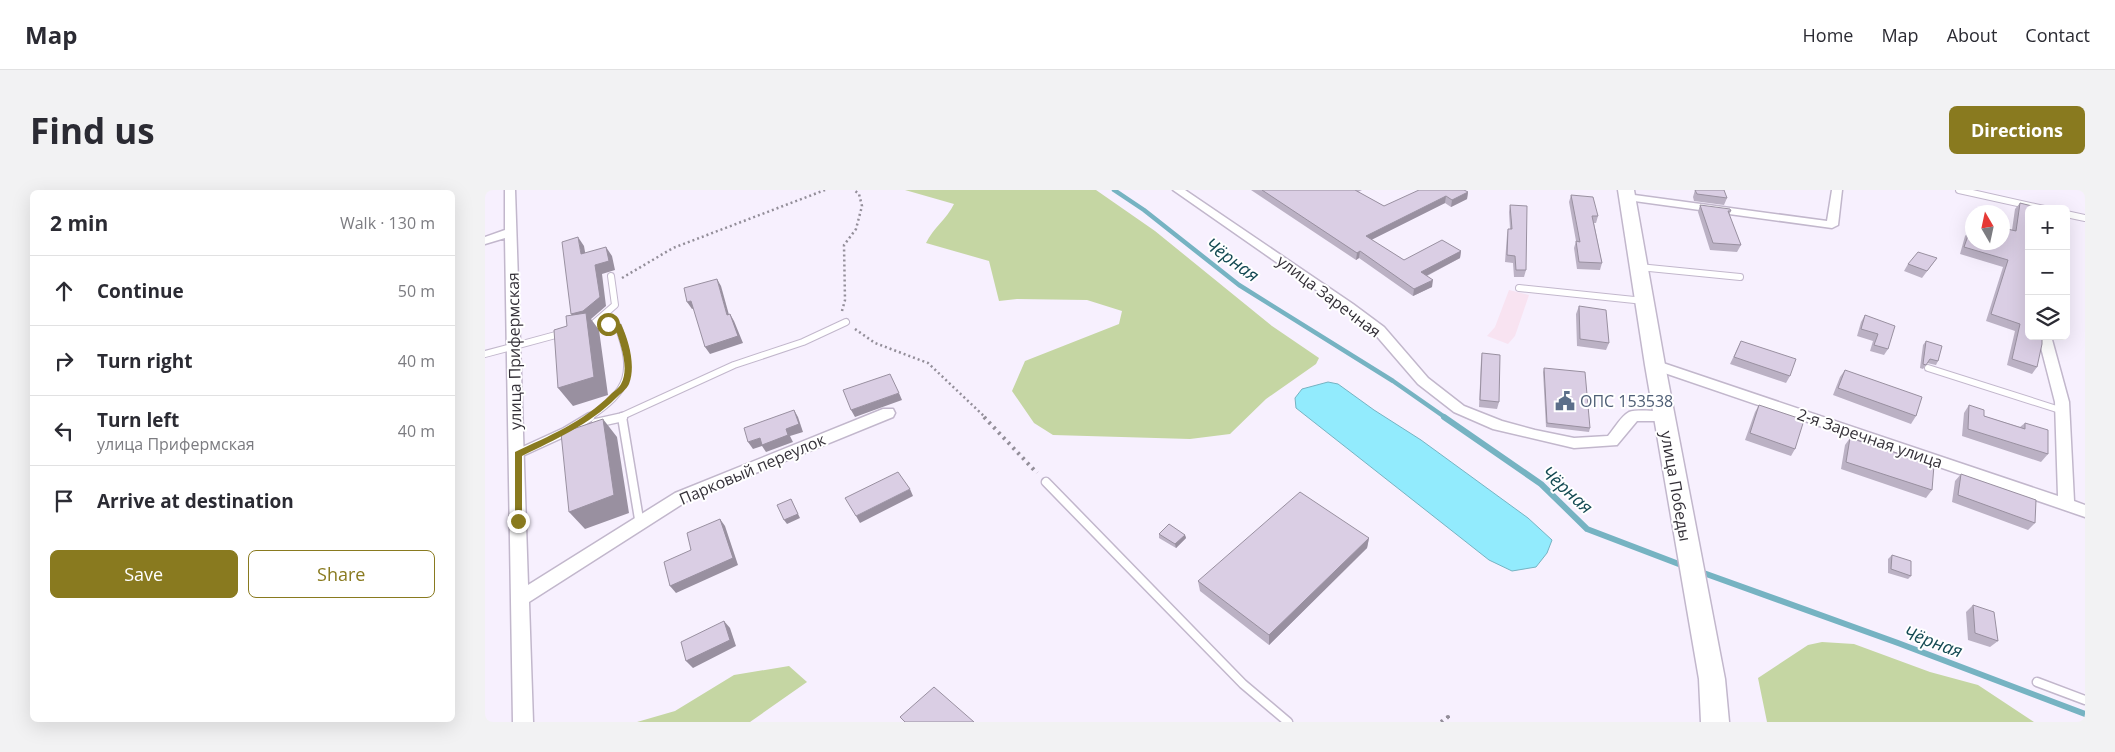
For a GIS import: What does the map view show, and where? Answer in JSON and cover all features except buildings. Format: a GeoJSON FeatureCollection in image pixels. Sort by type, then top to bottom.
{"type":"FeatureCollection","features":[{"type":"Feature","properties":{"kind":"street","name":"улица Прифермская"},"geometry":{"type":"LineString","coordinates":[[511,190],[523,722]]}},
{"type":"Feature","properties":{"kind":"street","name":"улица Заречная"},"geometry":{"type":"LineString","coordinates":[[1179,190],[1349,307],[1379,330],[1423,381],[1459,409],[1498,425],[1574,443],[1612,441],[1633,416],[1664,417]]}},
{"type":"Feature","properties":{"kind":"street"},"geometry":{"type":"LineString","coordinates":[[1626,193],[1832,225],[1837,190]]}},
{"type":"Feature","properties":{"kind":"street","name":"улица Победы"},"geometry":{"type":"LineString","coordinates":[[1626,193],[1664,417],[1712,679],[1715,722]]}},
{"type":"Feature","properties":{"kind":"street"},"geometry":{"type":"LineString","coordinates":[[485,241],[511,232]]}},
{"type":"Feature","properties":{"kind":"street"},"geometry":{"type":"LineString","coordinates":[[2045,340],[2062,402],[2066,504]]}},
{"type":"Feature","properties":{"kind":"street","name":"2-я Заречная улица"},"geometry":{"type":"LineString","coordinates":[[1655,365],[2085,511]]}},
{"type":"Feature","properties":{"kind":"street","name":"Парковый переулок"},"geometry":{"type":"LineString","coordinates":[[520,599],[681,497],[888,412]]}},
{"type":"Feature","properties":{"kind":"lane"},"geometry":{"type":"LineString","coordinates":[[1959,190],[2026,205]]}},
{"type":"Feature","properties":{"kind":"lane"},"geometry":{"type":"LineString","coordinates":[[2070,215],[2085,218]]}},
{"type":"Feature","properties":{"kind":"lane"},"geometry":{"type":"LineString","coordinates":[[1639,267],[1740,277]]}},
{"type":"Feature","properties":{"kind":"lane"},"geometry":{"type":"LineString","coordinates":[[592,325],[615,305],[611,276]]}},
{"type":"Feature","properties":{"kind":"lane"},"geometry":{"type":"LineString","coordinates":[[1519,288],[1645,301]]}},
{"type":"Feature","properties":{"kind":"lane"},"geometry":{"type":"LineString","coordinates":[[574,427],[622,417],[734,364],[803,342],[846,322]]}},
{"type":"Feature","properties":{"kind":"lane"},"geometry":{"type":"LineString","coordinates":[[485,354],[592,325],[618,326],[625,347],[628,370],[625,385],[611,400],[574,427],[517,454]]}},
{"type":"Feature","properties":{"kind":"lane"},"geometry":{"type":"LineString","coordinates":[[1928,368],[2063,411]]}},
{"type":"Feature","properties":{"kind":"lane"},"geometry":{"type":"LineString","coordinates":[[622,417],[640,524]]}},
{"type":"Feature","properties":{"kind":"lane"},"geometry":{"type":"LineString","coordinates":[[1046,482],[1243,684],[1288,722]]}},
{"type":"Feature","properties":{"kind":"lane"},"geometry":{"type":"LineString","coordinates":[[2037,682],[2085,700]]}},
{"type":"Feature","properties":{"kind":"path"},"geometry":{"type":"LineString","coordinates":[[613,284],[673,248],[825,190]]}},
{"type":"Feature","properties":{"kind":"path"},"geometry":{"type":"LineString","coordinates":[[854,190],[859,194],[862,206],[856,229],[844,245],[845,300],[841,312],[846,322],[875,343],[928,363],[987,419],[1046,482]]}},
{"type":"Feature","properties":{"kind":"path"},"geometry":{"type":"LineString","coordinates":[[1441,722],[1448,717],[1448,722]]}},
{"type":"Feature","properties":{"kind":"shaded area"},"geometry":{"type":"Polygon","coordinates":[[[1509,290],[1529,295],[1515,336],[1508,344],[1487,336],[1495,327],[1509,290]]]}},
{"type":"Feature","properties":{"kind":"green space"},"geometry":{"type":"Polygon","coordinates":[[[905,190],[1096,190],[1155,231],[1272,326],[1319,358],[1316,364],[1266,399],[1230,434],[1190,439],[1053,435],[1034,423],[1012,391],[1025,361],[1119,324],[1122,311],[1087,300],[1017,299],[999,301],[989,261],[926,243],[954,204],[905,190]]]}},
{"type":"Feature","properties":{"kind":"green space"},"geometry":{"type":"Polygon","coordinates":[[[1822,642],[1854,644],[1930,672],[1978,685],[2034,722],[1767,722],[1758,678],[1808,645],[1822,642]]]}},
{"type":"Feature","properties":{"kind":"green space"},"geometry":{"type":"Polygon","coordinates":[[[789,666],[807,682],[750,722],[637,722],[675,711],[734,675],[789,666]]]}},
{"type":"Feature","properties":{"kind":"water"},"geometry":{"type":"Polygon","coordinates":[[[1328,382],[1338,384],[1421,440],[1528,518],[1552,540],[1547,553],[1536,567],[1512,571],[1489,560],[1296,408],[1295,398],[1302,389],[1328,382]]]}},
{"type":"Feature","properties":{"kind":"waterway","name":"Чёрная"},"geometry":{"type":"LineString","coordinates":[[1114,190],[1144,210],[1239,285],[1393,381],[1446,418]]}},
{"type":"Feature","properties":{"kind":"waterway","name":"Чёрная"},"geometry":{"type":"LineString","coordinates":[[1444,417],[1541,484],[1587,529],[1684,566]]}},
{"type":"Feature","properties":{"kind":"waterway","name":"Чёрная"},"geometry":{"type":"LineString","coordinates":[[1698,571],[1898,643],[2085,714]]}},
{"type":"Feature","properties":{"kind":"place","name":"ОПС 153538"},"geometry":{"type":"Point","coordinates":[1565,401]}},
{"type":"Feature","properties":{"kind":"route"},"geometry":{"type":"LineString","coordinates":[[518,521],[517,454],[574,427],[598,412],[625,385],[628,370],[625,347],[618,326],[608,324]]}}]}
